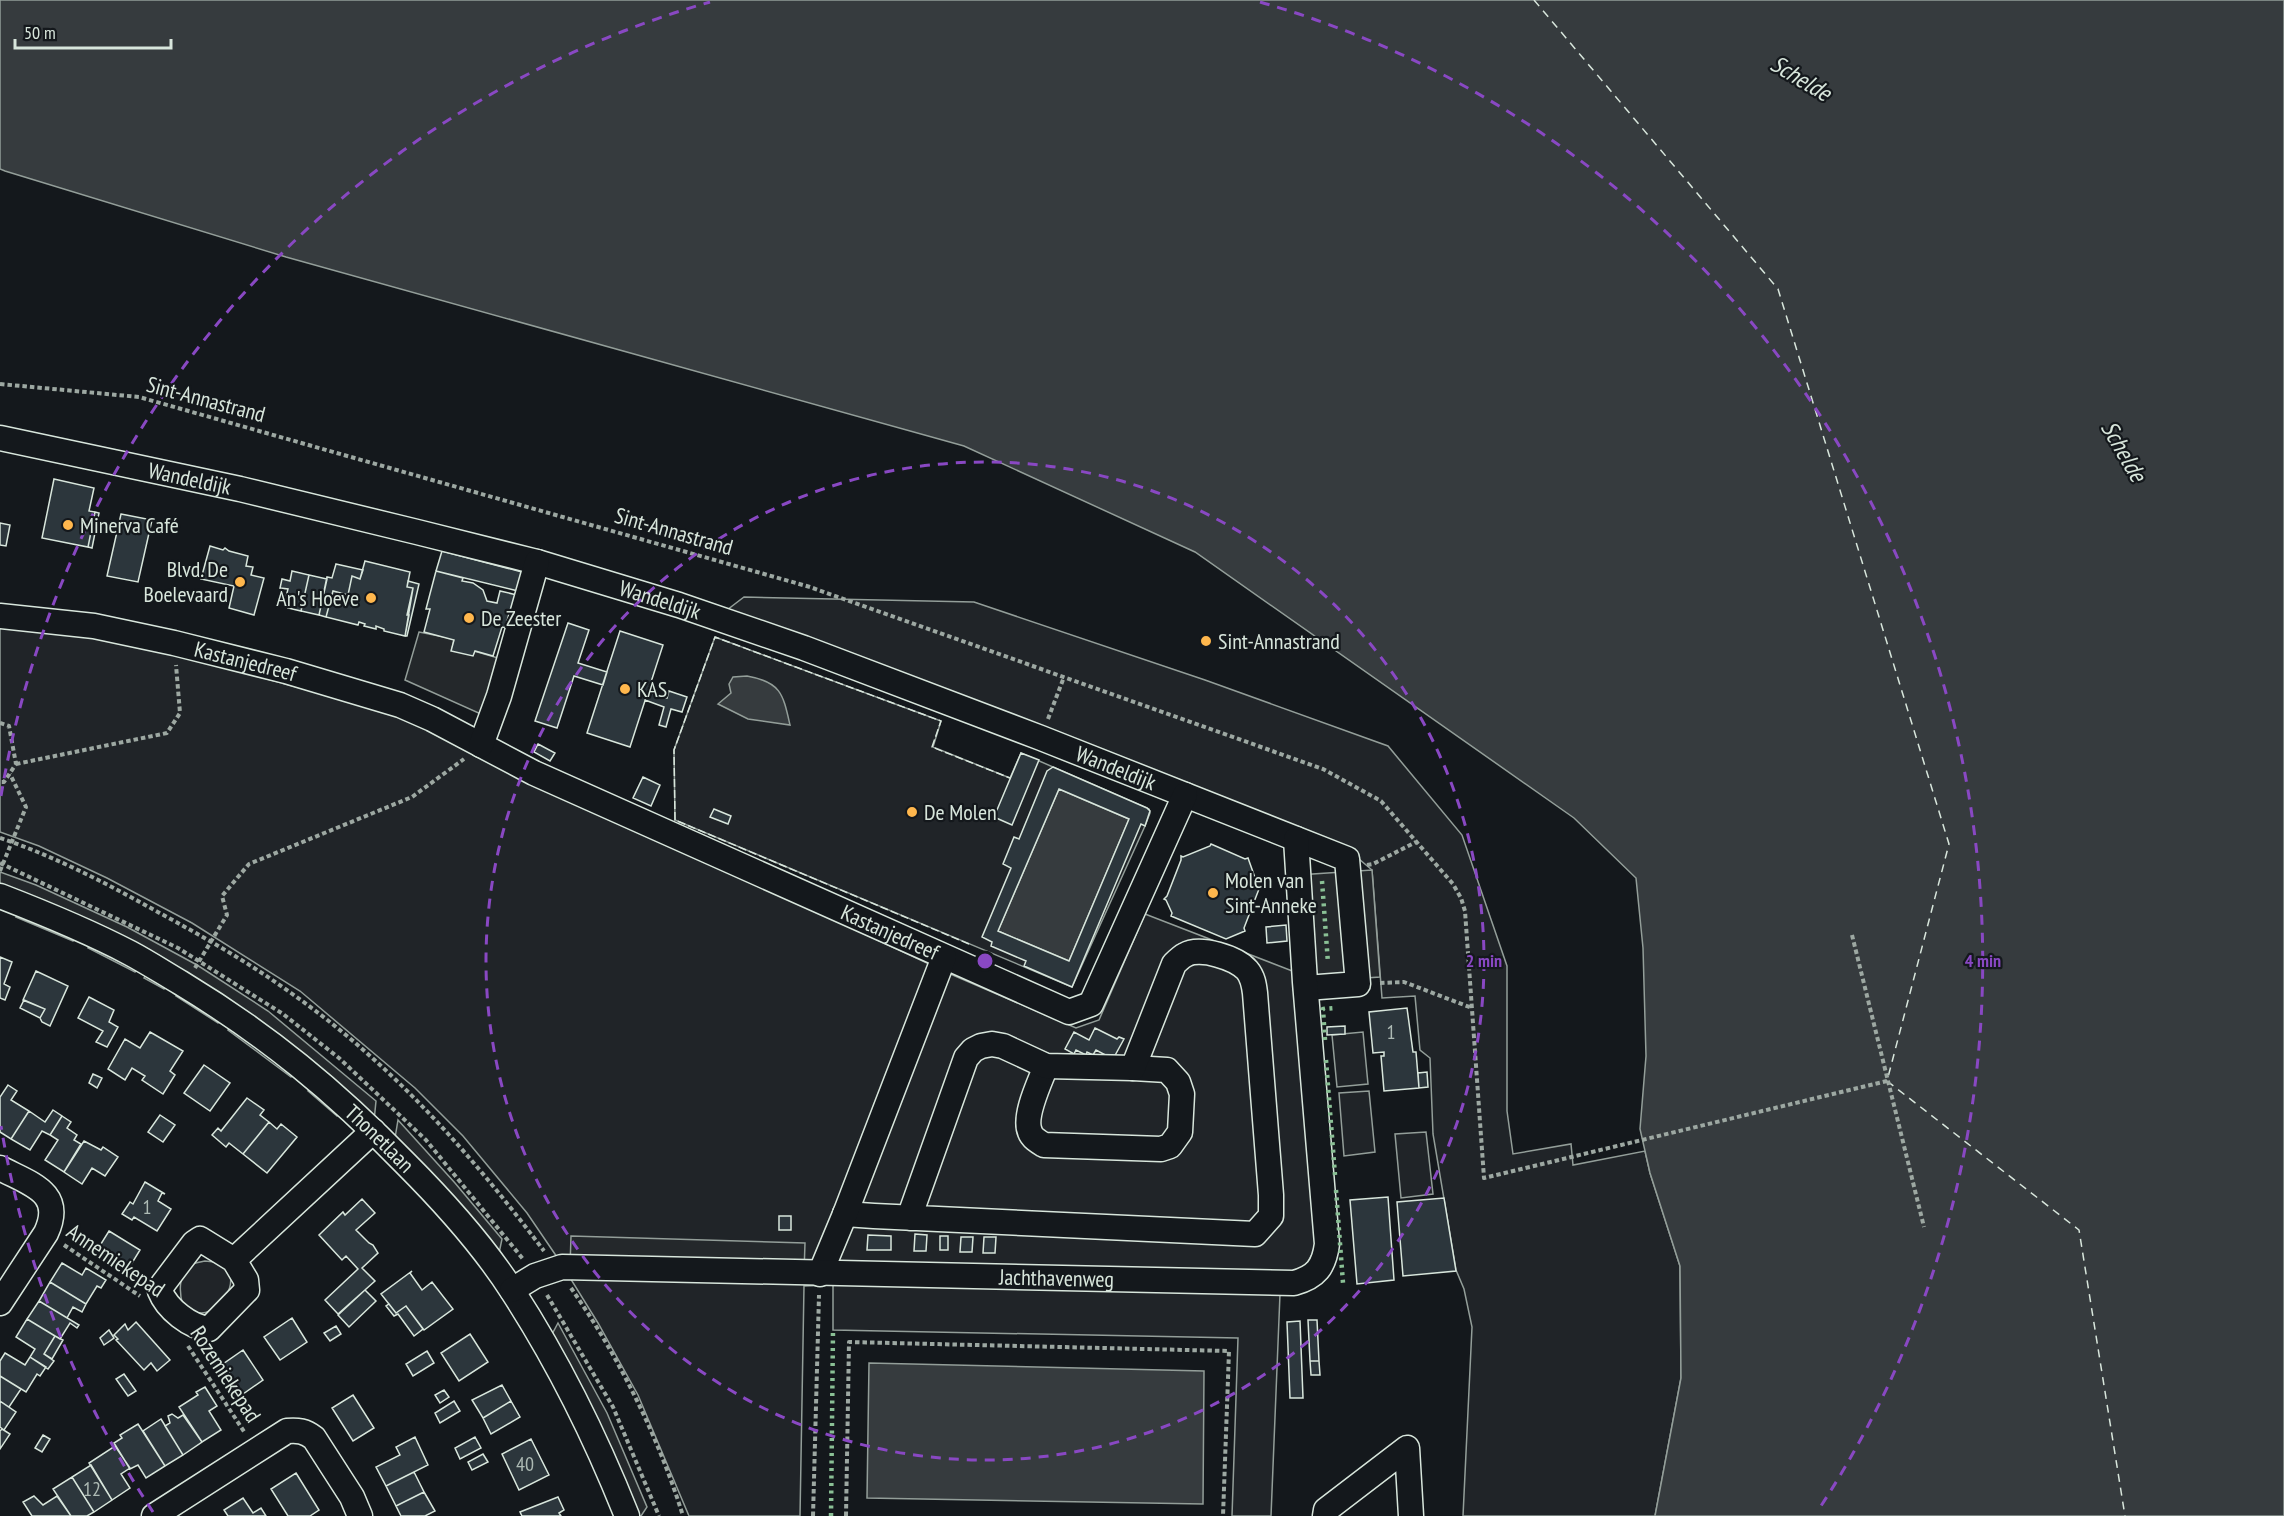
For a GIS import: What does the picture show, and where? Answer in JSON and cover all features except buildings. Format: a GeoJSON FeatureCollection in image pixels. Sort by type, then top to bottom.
{"type":"FeatureCollection","features":[{"type":"Feature","properties":{"kind":"street","name":"Wandeldijk"},"geometry":{"type":"LineString","coordinates":[[0,438],[229,487],[537,562],[679,605],[804,648],[1041,738],[1296,839]]}},
{"type":"Feature","properties":{"kind":"street"},"geometry":{"type":"LineString","coordinates":[[481,746],[499,696],[537,562]]}},
{"type":"Feature","properties":{"kind":"street","name":"Kastanjedreef"},"geometry":{"type":"LineString","coordinates":[[0,615],[94,626],[286,671],[400,705],[432,719],[545,778],[1069,1012],[1091,1004],[1185,795]]}},
{"type":"Feature","properties":{"kind":"street"},"geometry":{"type":"LineString","coordinates":[[1296,839],[1347,859],[1358,984],[1306,988]]}},
{"type":"Feature","properties":{"kind":"street","name":"Jachthavenweg"},"geometry":{"type":"LineString","coordinates":[[512,1290],[536,1276],[562,1267],[1294,1283],[1308,1279],[1319,1270],[1325,1257],[1327,1244],[1296,839]]}},
{"type":"Feature","properties":{"kind":"street","name":"Thonetlaan"},"geometry":{"type":"LineString","coordinates":[[0,896],[64,922],[132,954],[183,984],[269,1040],[329,1089],[373,1131],[444,1202],[512,1290],[581,1411],[598,1445],[627,1516]]}},
{"type":"Feature","properties":{"kind":"street"},"geometry":{"type":"LineString","coordinates":[[845,1215],[1255,1234],[1271,1216],[1271,1195],[1255,993],[1249,972],[1242,965],[1211,952],[1197,951],[1185,955],[1174,964],[1133,1068]]}},
{"type":"Feature","properties":{"kind":"street"},"geometry":{"type":"LineString","coordinates":[[820,1274],[944,957]]}},
{"type":"Feature","properties":{"kind":"street"},"geometry":{"type":"LineString","coordinates":[[909,1218],[966,1058],[973,1050],[981,1046],[992,1044],[1003,1046],[1046,1066],[1167,1070],[1178,1082],[1182,1094],[1180,1132],[1170,1146],[1161,1149],[1044,1145],[1030,1133],[1029,1113],[1046,1066]]}},
{"type":"Feature","properties":{"kind":"street"},"geometry":{"type":"LineString","coordinates":[[234,1260],[373,1131]]}},
{"type":"Feature","properties":{"kind":"street"},"geometry":{"type":"LineString","coordinates":[[0,1168],[42,1191],[49,1199],[53,1209],[52,1221],[46,1233],[0,1303]]}},
{"type":"Feature","properties":{"kind":"street"},"geometry":{"type":"LineString","coordinates":[[154,1516],[287,1431],[298,1430],[314,1438],[352,1497],[360,1516]]}},
{"type":"Feature","properties":{"kind":"street"},"geometry":{"type":"LineString","coordinates":[[1325,1516],[1326,1510],[1407,1448],[1411,1516]]}},
{"type":"Feature","properties":{"kind":"path","name":"Sint-Annastrand"},"geometry":{"type":"LineString","coordinates":[[0,384],[139,397],[810,587],[1323,769],[1381,801],[1453,884],[1461,898],[1465,910],[1484,1178],[1887,1081]]}},
{"type":"Feature","properties":{"kind":"path"},"geometry":{"type":"LineString","coordinates":[[16,764],[167,733],[180,713],[174,644]]}},
{"type":"Feature","properties":{"kind":"path"},"geometry":{"type":"LineString","coordinates":[[1041,738],[1064,677]]}},
{"type":"Feature","properties":{"kind":"path"},"geometry":{"type":"LineString","coordinates":[[0,723],[9,726],[16,764],[4,782],[0,782]]}},
{"type":"Feature","properties":{"kind":"path"},"geometry":{"type":"LineString","coordinates":[[183,984],[227,915],[222,896],[249,864],[412,797],[481,746]]}},
{"type":"Feature","properties":{"kind":"path"},"geometry":{"type":"LineString","coordinates":[[0,871],[26,807],[10,774]]}},
{"type":"Feature","properties":{"kind":"path"},"geometry":{"type":"LineString","coordinates":[[1348,866],[1373,864],[1416,842]]}},
{"type":"Feature","properties":{"kind":"path"},"geometry":{"type":"LineString","coordinates":[[1852,934],[1924,1227]]}},
{"type":"Feature","properties":{"kind":"path"},"geometry":{"type":"LineString","coordinates":[[1358,984],[1404,982],[1472,1008]]}},
{"type":"Feature","properties":{"kind":"path","name":"Annemiekepad"},"geometry":{"type":"LineString","coordinates":[[46,1233],[148,1302]]}},
{"type":"Feature","properties":{"kind":"path"},"geometry":{"type":"LineString","coordinates":[[813,1516],[820,1274]]}},
{"type":"Feature","properties":{"kind":"path"},"geometry":{"type":"LineString","coordinates":[[846,1516],[849,1342],[1229,1351],[1223,1516]]}},
{"type":"Feature","properties":{"kind":"path","name":"Rozemiekepad"},"geometry":{"type":"LineString","coordinates":[[186,1344],[256,1451]]}},
{"type":"Feature","properties":{"kind":"shaded area"},"geometry":{"type":"Polygon","coordinates":[[[744,597],[974,602],[1205,680],[1388,746],[1462,835],[1507,966],[1507,1111],[1513,1154],[1571,1144],[1573,1165],[1645,1151],[1680,1266],[1681,1378],[1655,1516],[1463,1516],[1472,1327],[1464,1289],[1456,1270],[1433,1134],[1430,1058],[1420,1050],[1415,996],[1382,998],[1372,870],[1353,854],[727,610],[744,597]]]}},
{"type":"Feature","properties":{"kind":"shaded area"},"geometry":{"type":"Polygon","coordinates":[[[0,625],[55,629],[150,647],[399,715],[445,739],[955,976],[1076,1028],[1099,1020],[1145,914],[1295,972],[1317,1245],[1306,1265],[1280,1294],[1271,1516],[1232,1516],[1238,1338],[833,1330],[833,1285],[804,1286],[800,1516],[689,1516],[638,1395],[598,1323],[559,1260],[527,1213],[463,1136],[415,1088],[300,991],[192,923],[107,878],[39,846],[0,832],[0,625]]]}},
{"type":"Feature","properties":{"kind":"shaded area"},"geometry":{"type":"Polygon","coordinates":[[[419,632],[454,639],[452,650],[473,655],[474,651],[498,658],[483,715],[405,680],[419,632]]]}},
{"type":"Feature","properties":{"kind":"shaded area","name":"De Molen"},"geometry":{"type":"Polygon","coordinates":[[[715,637],[941,721],[933,747],[1010,778],[1021,753],[1149,809],[1150,813],[1145,826],[1072,987],[675,820],[674,750],[715,637]]]}},
{"type":"Feature","properties":{"kind":"shaded area"},"geometry":{"type":"Polygon","coordinates":[[[1372,870],[1380,977],[1305,982],[1298,875],[1372,870]]]}},
{"type":"Feature","properties":{"kind":"shaded area"},"geometry":{"type":"Polygon","coordinates":[[[0,872],[36,885],[127,927],[197,965],[268,1011],[376,1101],[373,1131],[347,1106],[337,1116],[308,1091],[317,1079],[299,1065],[291,1077],[228,1030],[236,1018],[225,1011],[218,1023],[176,996],[183,984],[171,977],[164,989],[144,978],[151,965],[141,960],[135,972],[88,948],[93,936],[79,929],[73,941],[16,917],[22,905],[5,911],[0,909],[0,872]]]}},
{"type":"Feature","properties":{"kind":"shaded area"},"geometry":{"type":"Polygon","coordinates":[[[1363,1032],[1368,1084],[1337,1087],[1332,1035],[1363,1032]]]}},
{"type":"Feature","properties":{"kind":"shaded area"},"geometry":{"type":"Polygon","coordinates":[[[1369,1091],[1375,1152],[1344,1156],[1339,1093],[1369,1091]]]}},
{"type":"Feature","properties":{"kind":"shaded area"},"geometry":{"type":"Polygon","coordinates":[[[398,1120],[502,1239],[498,1258],[395,1138],[398,1120]]]}},
{"type":"Feature","properties":{"kind":"shaded area"},"geometry":{"type":"Polygon","coordinates":[[[1426,1132],[1433,1194],[1401,1198],[1395,1134],[1426,1132]]]}},
{"type":"Feature","properties":{"kind":"shaded area"},"geometry":{"type":"Polygon","coordinates":[[[571,1236],[805,1243],[804,1273],[570,1267],[571,1236]]]}},
{"type":"Feature","properties":{"kind":"shaded area"},"geometry":{"type":"Polygon","coordinates":[[[205,1261],[219,1264],[227,1270],[231,1278],[230,1288],[219,1305],[210,1311],[198,1313],[183,1306],[181,1284],[184,1273],[192,1264],[205,1261]]]}},
{"type":"Feature","properties":{"kind":"shaded area"},"geometry":{"type":"Polygon","coordinates":[[[558,1323],[607,1413],[647,1507],[641,1516],[636,1516],[550,1338],[558,1323]]]}},
{"type":"Feature","properties":{"kind":"water","name":"Schelde"},"geometry":{"type":"Polygon","coordinates":[[[0,0],[2284,0],[2284,1516],[1655,1516],[1681,1378],[1680,1266],[1650,1173],[1640,1129],[1646,1056],[1643,948],[1636,878],[1574,818],[1195,552],[964,446],[286,257],[0,169],[0,0]]]}},
{"type":"Feature","properties":{"kind":"water"},"geometry":{"type":"Polygon","coordinates":[[[747,676],[767,682],[779,691],[790,725],[748,719],[718,704],[731,693],[729,684],[733,677],[747,676]]]}},
{"type":"Feature","properties":{"kind":"water"},"geometry":{"type":"Polygon","coordinates":[[[1059,789],[1129,819],[1069,961],[998,931],[1059,789]]]}},
{"type":"Feature","properties":{"kind":"water"},"geometry":{"type":"Polygon","coordinates":[[[869,1363],[1204,1371],[1203,1504],[867,1498],[869,1363]]]}},
{"type":"Feature","properties":{"kind":"ferry route"},"geometry":{"type":"LineString","coordinates":[[1534,0],[1778,289],[1949,844],[1887,1081],[2079,1230],[2125,1516]]}},
{"type":"Feature","properties":{"kind":"hedge"},"geometry":{"type":"LineString","coordinates":[[1322,881],[1328,963]]}},
{"type":"Feature","properties":{"kind":"hedge"},"geometry":{"type":"LineString","coordinates":[[1325,1040],[1323,1009],[1336,1008]]}},
{"type":"Feature","properties":{"kind":"hedge"},"geometry":{"type":"LineString","coordinates":[[1326,1060],[1335,1175]]}},
{"type":"Feature","properties":{"kind":"hedge"},"geometry":{"type":"LineString","coordinates":[[1336,1190],[1343,1283]]}},
{"type":"Feature","properties":{"kind":"hedge"},"geometry":{"type":"LineString","coordinates":[[831,1516],[833,1330]]}},
{"type":"Feature","properties":{"kind":"fence"},"geometry":{"type":"LineString","coordinates":[[969,944],[675,820],[674,750],[715,637],[941,721],[932,747],[1010,778]]}},
{"type":"Feature","properties":{"kind":"place","name":"Minerva Café"},"geometry":{"type":"Point","coordinates":[68,525]}},
{"type":"Feature","properties":{"kind":"place","name":"Blvd. De Boelevaard"},"geometry":{"type":"Point","coordinates":[240,582]}},
{"type":"Feature","properties":{"kind":"place","name":"An's Hoeve"},"geometry":{"type":"Point","coordinates":[371,598]}},
{"type":"Feature","properties":{"kind":"place","name":"De Zeester"},"geometry":{"type":"Point","coordinates":[469,618]}},
{"type":"Feature","properties":{"kind":"place","name":"Sint-Annastrand"},"geometry":{"type":"Point","coordinates":[1206,641]}},
{"type":"Feature","properties":{"kind":"place","name":"KAS"},"geometry":{"type":"Point","coordinates":[625,689]}},
{"type":"Feature","properties":{"kind":"place","name":"De Molen"},"geometry":{"type":"Point","coordinates":[912,812]}},
{"type":"Feature","properties":{"kind":"place","name":"Molen van Sint-Anneke"},"geometry":{"type":"Point","coordinates":[1213,893]}}]}
